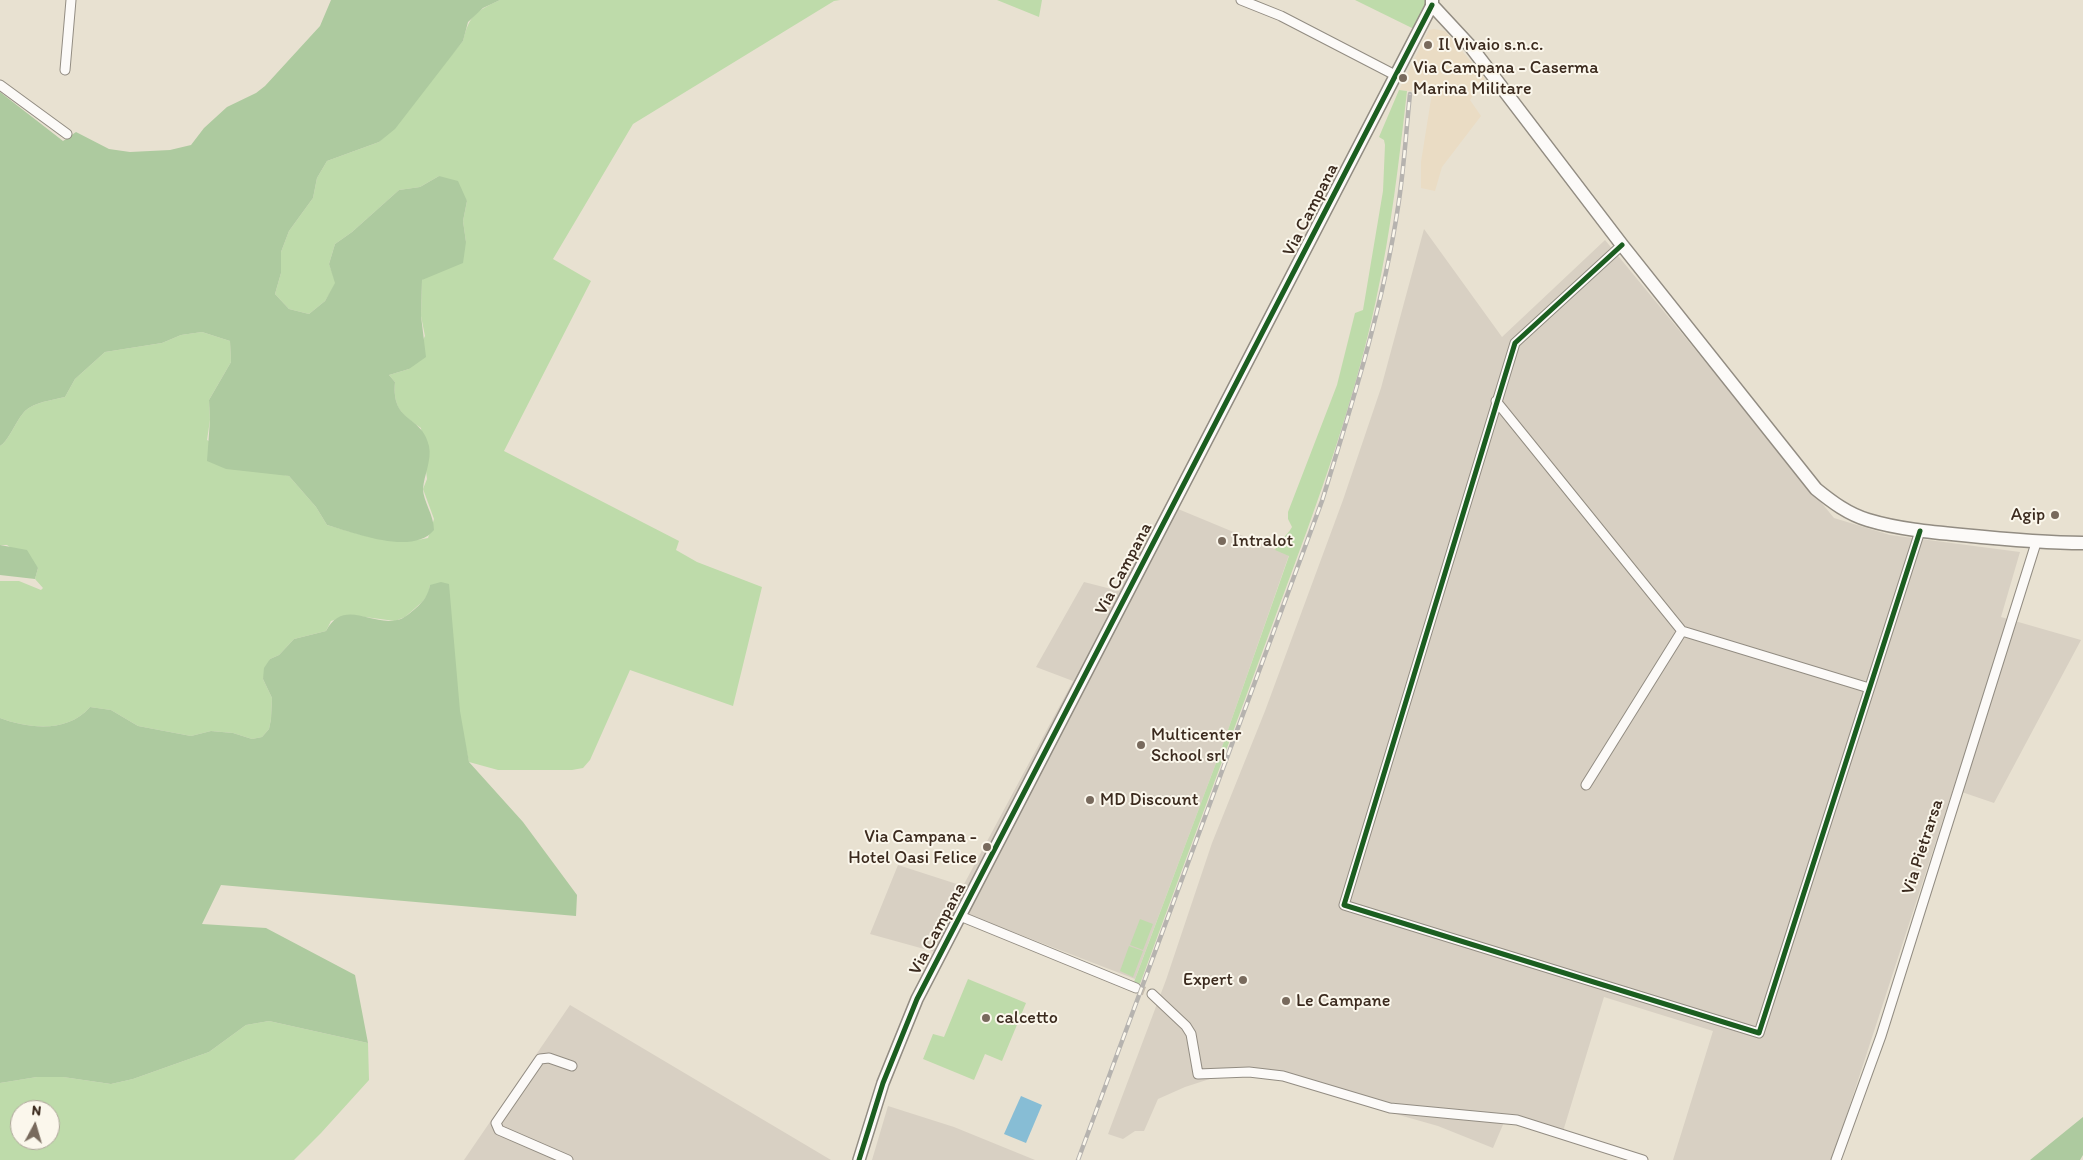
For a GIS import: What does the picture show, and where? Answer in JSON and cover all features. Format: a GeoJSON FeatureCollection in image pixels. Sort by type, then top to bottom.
{"type":"FeatureCollection","features":[{"type":"Feature","properties":{"kind":"main road"},"geometry":{"type":"LineString","coordinates":[[1432,2],[1471,47],[1622,244],[1816,489],[1836,505],[1866,520],[1920,531],[2036,543],[2083,543]]}},
{"type":"Feature","properties":{"kind":"street"},"geometry":{"type":"LineString","coordinates":[[65,70],[71,0]]}},
{"type":"Feature","properties":{"kind":"street"},"geometry":{"type":"LineString","coordinates":[[1241,0],[1281,16],[1395,75]]}},
{"type":"Feature","properties":{"kind":"street","name":"Via Campana"},"geometry":{"type":"LineString","coordinates":[[859,1160],[882,1083],[917,1000],[1432,2]]}},
{"type":"Feature","properties":{"kind":"street"},"geometry":{"type":"LineString","coordinates":[[0,85],[68,134]]}},
{"type":"Feature","properties":{"kind":"street"},"geometry":{"type":"LineString","coordinates":[[1622,244],[1515,343],[1344,905],[1759,1033],[1920,531]]}},
{"type":"Feature","properties":{"kind":"street"},"geometry":{"type":"LineString","coordinates":[[1496,401],[1682,631],[1869,688]]}},
{"type":"Feature","properties":{"kind":"street","name":"Via Pietrarsa"},"geometry":{"type":"LineString","coordinates":[[1836,1160],[1881,1036],[2036,543]]}},
{"type":"Feature","properties":{"kind":"street"},"geometry":{"type":"LineString","coordinates":[[1586,785],[1682,631]]}},
{"type":"Feature","properties":{"kind":"street"},"geometry":{"type":"LineString","coordinates":[[960,916],[1136,988]]}},
{"type":"Feature","properties":{"kind":"street"},"geometry":{"type":"LineString","coordinates":[[1152,994],[1186,1026],[1191,1034],[1198,1074],[1266,1073],[1284,1076],[1390,1108],[1517,1120],[1642,1160]]}},
{"type":"Feature","properties":{"kind":"street"},"geometry":{"type":"LineString","coordinates":[[568,1160],[499,1130],[496,1123],[540,1059],[549,1058],[572,1066]]}},
{"type":"Feature","properties":{"kind":"shaded area"},"geometry":{"type":"Polygon","coordinates":[[[1429,30],[1445,31],[1485,78],[1470,100],[1481,116],[1442,167],[1435,191],[1421,188],[1421,162],[1432,93],[1399,90],[1429,30]]]}},
{"type":"Feature","properties":{"kind":"shaded area"},"geometry":{"type":"Polygon","coordinates":[[[1424,229],[1502,337],[1605,240],[1834,518],[1890,535],[2020,552],[2001,617],[2081,640],[1994,803],[1953,789],[1832,1160],[1673,1160],[1713,1031],[1604,997],[1561,1138],[1505,1120],[1493,1148],[1438,1126],[1392,1113],[1390,1110],[1260,1074],[1219,1076],[1185,1087],[1158,1099],[1144,1131],[1135,1131],[1123,1139],[1108,1134],[1166,980],[1212,843],[1265,711],[1343,500],[1381,388],[1424,229]]]}},
{"type":"Feature","properties":{"kind":"shaded area"},"geometry":{"type":"Polygon","coordinates":[[[1166,504],[1289,555],[1222,747],[1135,979],[956,910],[935,952],[870,934],[898,865],[963,886],[1073,681],[1036,667],[1084,582],[1119,591],[1166,504]]]}},
{"type":"Feature","properties":{"kind":"shaded area"},"geometry":{"type":"Polygon","coordinates":[[[570,1005],[831,1160],[464,1160],[570,1005]]]}},
{"type":"Feature","properties":{"kind":"shaded area"},"geometry":{"type":"Polygon","coordinates":[[[888,1106],[954,1127],[1035,1160],[872,1160],[888,1106]]]}},
{"type":"Feature","properties":{"kind":"green space"},"geometry":{"type":"Polygon","coordinates":[[[331,0],[500,0],[483,8],[468,22],[463,41],[395,129],[379,142],[327,161],[317,178],[313,198],[289,231],[281,252],[281,273],[275,294],[289,309],[309,314],[325,301],[335,283],[329,264],[335,244],[352,232],[399,190],[420,187],[439,176],[458,181],[467,201],[463,221],[466,242],[463,263],[422,280],[421,316],[426,357],[409,369],[389,375],[395,382],[395,395],[398,405],[402,412],[420,428],[429,446],[430,451],[423,489],[434,524],[434,530],[425,538],[398,542],[353,533],[327,525],[316,507],[289,476],[226,469],[207,461],[210,420],[209,400],[231,362],[230,341],[202,332],[181,335],[162,343],[105,352],[75,379],[65,397],[38,403],[25,411],[0,446],[0,92],[63,141],[76,132],[109,149],[130,152],[170,150],[191,145],[204,128],[227,107],[256,93],[265,86],[320,26],[331,0]]]}},
{"type":"Feature","properties":{"kind":"green space"},"geometry":{"type":"Polygon","coordinates":[[[500,0],[840,0],[834,1],[633,124],[553,259],[591,281],[504,451],[679,541],[676,550],[697,562],[762,587],[733,706],[630,670],[590,760],[583,768],[572,770],[498,770],[469,762],[430,585],[428,595],[405,617],[395,621],[350,615],[331,621],[326,631],[294,639],[279,655],[270,659],[263,679],[272,698],[271,719],[269,729],[262,737],[252,739],[233,733],[211,731],[191,736],[138,726],[111,710],[90,707],[71,721],[60,725],[23,725],[0,718],[0,581],[19,581],[41,590],[43,588],[35,579],[38,568],[7,545],[0,545],[0,446],[25,411],[38,403],[65,397],[75,379],[105,352],[162,343],[181,335],[202,332],[230,341],[231,362],[209,400],[210,420],[207,440],[269,472],[289,476],[316,507],[327,525],[365,536],[389,540],[402,541],[428,538],[434,519],[423,489],[427,479],[421,428],[403,414],[395,398],[395,382],[389,375],[409,369],[425,336],[421,316],[422,280],[466,242],[463,221],[467,201],[439,176],[420,187],[399,190],[352,232],[335,244],[329,264],[336,283],[325,301],[309,314],[289,309],[275,294],[281,273],[281,252],[289,231],[313,198],[317,178],[327,161],[379,142],[463,41],[468,25],[475,15],[485,7],[500,0]]]}},
{"type":"Feature","properties":{"kind":"green space"},"geometry":{"type":"Polygon","coordinates":[[[997,0],[1042,0],[1039,17],[997,0]]]}},
{"type":"Feature","properties":{"kind":"green space"},"geometry":{"type":"Polygon","coordinates":[[[1355,0],[1428,0],[1414,29],[1355,0]]]}},
{"type":"Feature","properties":{"kind":"green space"},"geometry":{"type":"Polygon","coordinates":[[[1399,90],[1407,91],[1398,170],[1376,300],[1355,384],[1315,509],[1140,984],[1134,982],[1222,747],[1289,556],[1275,550],[1292,527],[1288,519],[1288,512],[1337,385],[1355,313],[1363,310],[1383,191],[1385,145],[1384,140],[1379,137],[1399,90]]]}},
{"type":"Feature","properties":{"kind":"green space"},"geometry":{"type":"Polygon","coordinates":[[[0,545],[27,550],[38,568],[35,579],[0,575],[0,545]]]}},
{"type":"Feature","properties":{"kind":"green space"},"geometry":{"type":"Polygon","coordinates":[[[441,582],[449,584],[460,711],[469,762],[523,822],[577,895],[576,916],[221,885],[202,924],[266,928],[355,975],[368,1043],[269,1021],[246,1025],[209,1052],[133,1079],[111,1084],[63,1077],[37,1077],[0,1083],[0,718],[23,725],[60,725],[81,715],[90,707],[111,710],[138,726],[191,736],[211,731],[233,733],[252,739],[262,737],[269,729],[271,719],[272,698],[263,679],[264,668],[270,659],[279,655],[294,639],[326,631],[333,621],[341,616],[358,615],[387,621],[402,618],[421,603],[427,595],[430,585],[441,582]]]}},
{"type":"Feature","properties":{"kind":"green space"},"geometry":{"type":"Polygon","coordinates":[[[1140,919],[1153,924],[1143,950],[1130,945],[1140,919]]]}},
{"type":"Feature","properties":{"kind":"green space"},"geometry":{"type":"Polygon","coordinates":[[[1129,946],[1143,951],[1133,977],[1120,971],[1129,946]]]}},
{"type":"Feature","properties":{"kind":"green space","name":"calcetto"},"geometry":{"type":"Polygon","coordinates":[[[968,979],[1026,1003],[1002,1061],[985,1054],[974,1080],[923,1059],[933,1034],[944,1037],[968,979]]]}},
{"type":"Feature","properties":{"kind":"green space"},"geometry":{"type":"Polygon","coordinates":[[[269,1021],[368,1043],[369,1080],[294,1160],[0,1160],[0,1083],[37,1077],[63,1077],[111,1084],[133,1079],[209,1052],[246,1025],[269,1021]]]}},
{"type":"Feature","properties":{"kind":"green space"},"geometry":{"type":"Polygon","coordinates":[[[2083,1117],[2083,1155],[2080,1160],[2030,1160],[2083,1117]]]}},
{"type":"Feature","properties":{"kind":"water"},"geometry":{"type":"Polygon","coordinates":[[[1021,1096],[1042,1105],[1026,1143],[1004,1134],[1021,1096]]]}},
{"type":"Feature","properties":{"kind":"tunnel"},"geometry":{"type":"LineString","coordinates":[[1136,988],[1152,994]]}},
{"type":"Feature","properties":{"kind":"railway"},"geometry":{"type":"LineString","coordinates":[[1078,1160],[1322,501],[1366,355],[1384,281],[1400,193],[1410,94]]}},
{"type":"Feature","properties":{"kind":"cycle path"},"geometry":{"type":"LineString","coordinates":[[859,1160],[883,1083],[917,999],[1432,5]]}},
{"type":"Feature","properties":{"kind":"cycle path"},"geometry":{"type":"LineString","coordinates":[[1622,245],[1515,343],[1344,905],[1759,1033],[1920,531]]}},
{"type":"Feature","properties":{"kind":"place","name":"Il Vivaio s.n.c."},"geometry":{"type":"Point","coordinates":[1428,45]}},
{"type":"Feature","properties":{"kind":"place","name":"Via Campana - Caserma Marina Militare"},"geometry":{"type":"Point","coordinates":[1403,78]}},
{"type":"Feature","properties":{"kind":"place","name":"Agip"},"geometry":{"type":"Point","coordinates":[2055,515]}},
{"type":"Feature","properties":{"kind":"place","name":"Intralot"},"geometry":{"type":"Point","coordinates":[1222,541]}},
{"type":"Feature","properties":{"kind":"place","name":"Multicenter School srl"},"geometry":{"type":"Point","coordinates":[1141,745]}},
{"type":"Feature","properties":{"kind":"place","name":"MD Discount"},"geometry":{"type":"Point","coordinates":[1090,800]}},
{"type":"Feature","properties":{"kind":"place","name":"Via Campana - Hotel Oasi Felice"},"geometry":{"type":"Point","coordinates":[987,847]}},
{"type":"Feature","properties":{"kind":"place","name":"Expert"},"geometry":{"type":"Point","coordinates":[1243,980]}},
{"type":"Feature","properties":{"kind":"place","name":"Le Campane"},"geometry":{"type":"Point","coordinates":[1286,1001]}},
{"type":"Feature","properties":{"kind":"place","name":"calcetto"},"geometry":{"type":"Point","coordinates":[986,1018]}}]}
